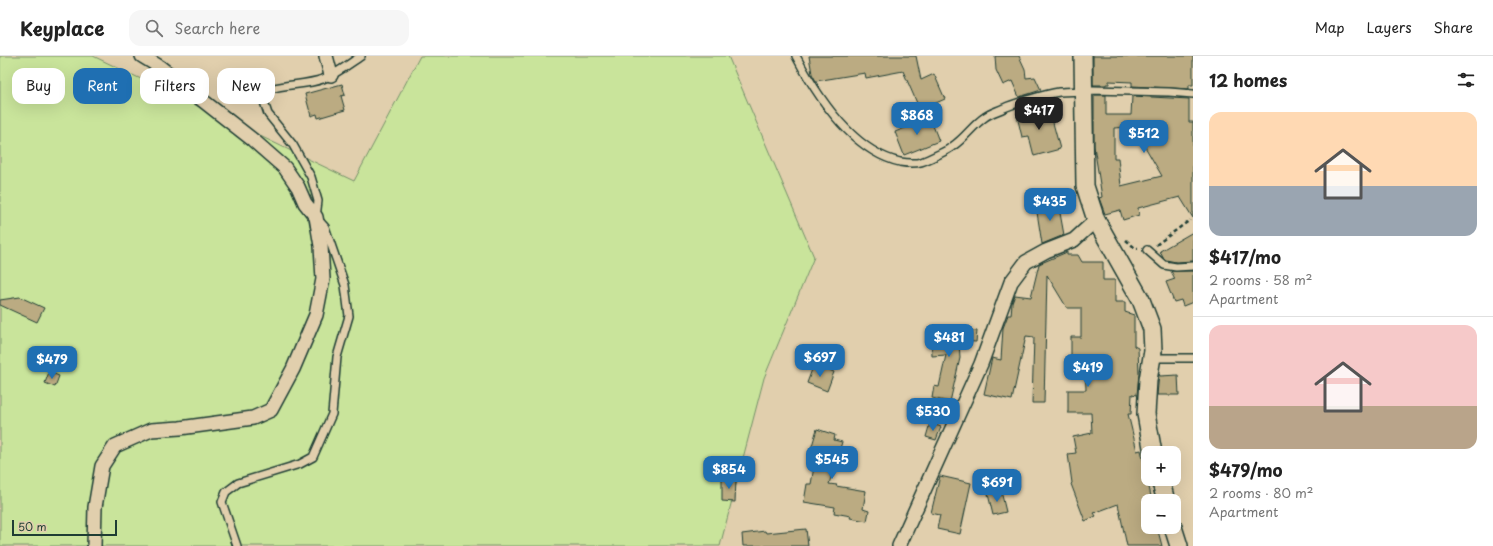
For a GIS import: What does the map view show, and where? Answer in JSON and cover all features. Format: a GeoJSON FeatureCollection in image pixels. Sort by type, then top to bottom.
{"type":"FeatureCollection","features":[{"type":"Feature","properties":{"kind":"street"},"geometry":{"type":"LineString","coordinates":[[94,546],[95,507],[102,466],[115,446],[151,430],[180,428],[253,418],[271,410],[293,369],[316,315],[323,279],[321,246],[316,217],[305,203],[298,188],[285,168],[253,140],[160,67],[142,56]]}},
{"type":"Feature","properties":{"kind":"street"},"geometry":{"type":"LineString","coordinates":[[326,56],[331,75]]}},
{"type":"Feature","properties":{"kind":"street"},"geometry":{"type":"LineString","coordinates":[[1083,56],[1085,186],[1096,220],[1141,300],[1152,329],[1153,351],[1148,380],[1146,414],[1152,446]]}},
{"type":"Feature","properties":{"kind":"street"},"geometry":{"type":"LineString","coordinates":[[899,546],[981,364],[1011,282],[1026,262],[1046,251],[1074,240],[1096,220]]}},
{"type":"Feature","properties":{"kind":"street"},"geometry":{"type":"LineString","coordinates":[[1176,534],[1179,546]]}},
{"type":"Feature","properties":{"kind":"lane"},"geometry":{"type":"LineString","coordinates":[[237,546],[222,502],[226,492],[238,483],[300,464],[313,457],[332,414],[337,357],[350,316],[345,285],[325,227],[316,217],[318,201],[311,177],[293,146],[268,114],[264,102],[270,89],[283,85],[322,79],[361,56]]}},
{"type":"Feature","properties":{"kind":"lane"},"geometry":{"type":"LineString","coordinates":[[796,56],[813,85],[833,113],[848,130],[865,144],[882,155],[893,160],[906,163],[920,162],[953,146],[985,117],[1006,107],[1059,92],[1083,92],[1093,90],[1193,94]]}},
{"type":"Feature","properties":{"kind":"lane"},"geometry":{"type":"LineString","coordinates":[[1147,250],[1164,265],[1176,267],[1193,266]]}},
{"type":"Feature","properties":{"kind":"lane"},"geometry":{"type":"LineString","coordinates":[[1152,358],[1193,358]]}},
{"type":"Feature","properties":{"kind":"path"},"geometry":{"type":"LineString","coordinates":[[1124,238],[1135,248],[1147,250],[1161,243],[1190,220]]}},
{"type":"Feature","properties":{"kind":"green space"},"geometry":{"type":"Polygon","coordinates":[[[0,56],[93,56],[118,68],[73,68],[73,104],[132,104],[132,75],[140,79],[140,104],[193,104],[354,181],[420,56],[728,56],[814,257],[764,378],[720,546],[0,546],[0,56]]]}},
{"type":"Feature","properties":{"kind":"building"},"geometry":{"type":"Polygon","coordinates":[[[809,56],[916,56],[921,80],[934,74],[945,99],[920,110],[903,71],[866,78],[865,73],[816,81],[812,74],[809,56]]]}},
{"type":"Feature","properties":{"kind":"building"},"geometry":{"type":"Polygon","coordinates":[[[995,56],[1019,56],[1025,69],[1026,78],[1035,77],[1041,90],[1019,97],[1012,81],[1003,85],[996,70],[995,56]]]}},
{"type":"Feature","properties":{"kind":"building"},"geometry":{"type":"Polygon","coordinates":[[[1093,56],[1193,56],[1193,85],[1189,85],[1189,89],[1132,86],[1132,82],[1109,81],[1109,84],[1106,85],[1093,85],[1093,56]]]}},
{"type":"Feature","properties":{"kind":"building"},"geometry":{"type":"Polygon","coordinates":[[[342,84],[345,95],[341,96],[345,110],[318,118],[317,114],[311,116],[305,94],[342,84]]]}},
{"type":"Feature","properties":{"kind":"building"},"geometry":{"type":"Polygon","coordinates":[[[1094,95],[1106,95],[1106,115],[1131,115],[1132,96],[1189,99],[1189,122],[1193,122],[1193,218],[1180,197],[1138,208],[1139,215],[1123,220],[1120,210],[1105,214],[1099,198],[1102,197],[1094,146],[1094,95]],[[1145,126],[1114,128],[1114,158],[1118,158],[1121,186],[1162,176],[1144,145],[1145,126]]]}},
{"type":"Feature","properties":{"kind":"building"},"geometry":{"type":"Polygon","coordinates":[[[1049,108],[1060,149],[1034,156],[1029,136],[1022,137],[1017,116],[1049,108]]]}},
{"type":"Feature","properties":{"kind":"building"},"geometry":{"type":"Polygon","coordinates":[[[930,118],[939,141],[904,155],[895,132],[930,118]]]}},
{"type":"Feature","properties":{"kind":"building"},"geometry":{"type":"Polygon","coordinates":[[[1058,202],[1064,235],[1042,244],[1036,206],[1058,202]]]}},
{"type":"Feature","properties":{"kind":"building"},"geometry":{"type":"Polygon","coordinates":[[[1193,232],[1193,261],[1176,262],[1163,258],[1160,251],[1193,232]]]}},
{"type":"Feature","properties":{"kind":"building"},"geometry":{"type":"Polygon","coordinates":[[[1067,252],[1067,255],[1078,255],[1082,262],[1103,262],[1103,280],[1115,280],[1115,302],[1125,302],[1125,312],[1134,315],[1134,346],[1138,348],[1139,374],[1137,395],[1132,394],[1131,414],[1128,414],[1137,451],[1141,450],[1141,486],[1149,486],[1150,494],[1141,494],[1141,534],[1159,534],[1162,546],[1127,546],[1118,504],[1094,513],[1096,516],[1085,521],[1071,484],[1068,454],[1076,453],[1073,437],[1092,433],[1091,413],[1068,413],[1068,390],[1086,390],[1085,362],[1071,357],[1071,337],[1081,337],[1081,308],[1067,308],[1047,275],[1044,403],[1032,403],[1034,337],[1026,336],[1012,400],[984,394],[992,358],[1001,360],[1003,328],[1008,315],[1011,315],[1012,303],[1015,295],[1031,297],[1039,264],[1067,252]]]}},
{"type":"Feature","properties":{"kind":"building"},"geometry":{"type":"Polygon","coordinates":[[[1171,271],[1193,271],[1193,302],[1183,306],[1181,300],[1174,302],[1166,282],[1175,279],[1171,271]]]}},
{"type":"Feature","properties":{"kind":"building"},"geometry":{"type":"Polygon","coordinates":[[[20,297],[44,308],[37,322],[0,305],[0,300],[20,297]]]}},
{"type":"Feature","properties":{"kind":"building"},"geometry":{"type":"Polygon","coordinates":[[[931,331],[977,331],[976,342],[959,341],[960,358],[950,402],[932,398],[934,386],[939,387],[946,355],[932,356],[931,331]]]}},
{"type":"Feature","properties":{"kind":"building"},"geometry":{"type":"Polygon","coordinates":[[[814,364],[834,372],[827,391],[807,383],[814,364]]]}},
{"type":"Feature","properties":{"kind":"building"},"geometry":{"type":"Polygon","coordinates":[[[49,372],[59,376],[55,387],[45,383],[49,372]]]}},
{"type":"Feature","properties":{"kind":"building"},"geometry":{"type":"Polygon","coordinates":[[[1159,374],[1160,376],[1178,375],[1179,395],[1157,395],[1159,374]]]}},
{"type":"Feature","properties":{"kind":"building"},"geometry":{"type":"Polygon","coordinates":[[[930,423],[941,427],[936,440],[926,437],[930,423]]]}},
{"type":"Feature","properties":{"kind":"building"},"geometry":{"type":"Polygon","coordinates":[[[817,429],[835,435],[834,440],[842,442],[829,484],[866,491],[863,509],[869,511],[867,521],[834,513],[835,507],[804,502],[807,484],[811,484],[815,461],[808,459],[817,429]]]}},
{"type":"Feature","properties":{"kind":"building"},"geometry":{"type":"Polygon","coordinates":[[[940,476],[971,483],[960,534],[937,529],[940,515],[931,513],[940,476]]]}},
{"type":"Feature","properties":{"kind":"building"},"geometry":{"type":"Polygon","coordinates":[[[722,479],[736,479],[735,502],[722,501],[722,479]]]}},
{"type":"Feature","properties":{"kind":"building"},"geometry":{"type":"Polygon","coordinates":[[[1001,491],[1006,512],[993,515],[988,494],[1001,491]]]}},
{"type":"Feature","properties":{"kind":"building"},"geometry":{"type":"Polygon","coordinates":[[[806,529],[808,546],[743,546],[742,534],[806,529]]]}}]}
